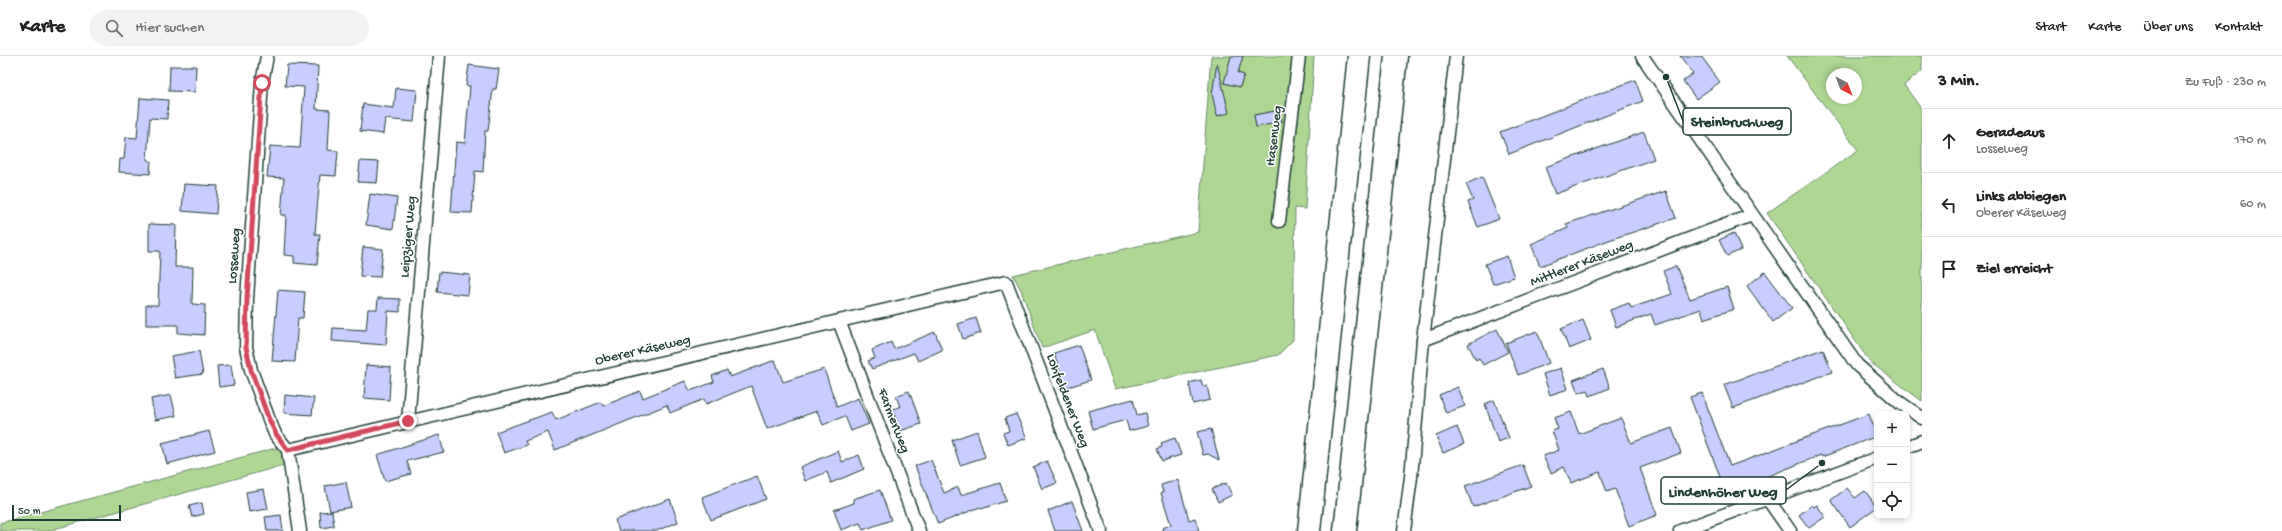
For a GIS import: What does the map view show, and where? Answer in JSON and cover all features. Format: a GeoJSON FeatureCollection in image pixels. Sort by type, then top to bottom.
{"type":"FeatureCollection","features":[{"type":"Feature","properties":{"kind":"highway"},"geometry":{"type":"LineString","coordinates":[[1309,531],[1359,56]]}},
{"type":"Feature","properties":{"kind":"highway"},"geometry":{"type":"LineString","coordinates":[[1345,531],[1396,56]]}},
{"type":"Feature","properties":{"kind":"street","name":"Losseweg"},"geometry":{"type":"LineString","coordinates":[[268,56],[261,91],[247,298],[246,347],[251,370],[273,428],[288,450]]}},
{"type":"Feature","properties":{"kind":"street","name":"Leipziger Weg"},"geometry":{"type":"LineString","coordinates":[[408,421],[439,56]]}},
{"type":"Feature","properties":{"kind":"street","name":"Hasenweg"},"geometry":{"type":"LineString","coordinates":[[1279,220],[1299,56]]}},
{"type":"Feature","properties":{"kind":"street"},"geometry":{"type":"LineString","coordinates":[[1404,531],[1411,477],[1423,340],[1456,56]]}},
{"type":"Feature","properties":{"kind":"street"},"geometry":{"type":"LineString","coordinates":[[1642,56],[1857,365],[1899,402],[1922,418]]}},
{"type":"Feature","properties":{"kind":"street","name":"Mittlerer Käseweg"},"geometry":{"type":"LineString","coordinates":[[1423,340],[1752,215]]}},
{"type":"Feature","properties":{"kind":"street","name":"Oberer Käseweg"},"geometry":{"type":"LineString","coordinates":[[288,450],[1006,282]]}},
{"type":"Feature","properties":{"kind":"street","name":"Lohfeldener Weg"},"geometry":{"type":"LineString","coordinates":[[1006,282],[1101,531]]}},
{"type":"Feature","properties":{"kind":"street","name":"Farmerweg"},"geometry":{"type":"LineString","coordinates":[[839,321],[914,530]]}},
{"type":"Feature","properties":{"kind":"street"},"geometry":{"type":"LineString","coordinates":[[1910,446],[1922,441]]}},
{"type":"Feature","properties":{"kind":"street"},"geometry":{"type":"LineString","coordinates":[[288,450],[300,531]]}},
{"type":"Feature","properties":{"kind":"street"},"geometry":{"type":"LineString","coordinates":[[1680,531],[1874,459]]}},
{"type":"Feature","properties":{"kind":"street"},"geometry":{"type":"LineString","coordinates":[[1767,498],[1790,531]]}},
{"type":"Feature","properties":{"kind":"green space"},"geometry":{"type":"Polygon","coordinates":[[[1211,56],[1314,56],[1305,209],[1295,208],[1293,340],[1278,355],[1115,389],[1095,330],[1042,348],[1021,290],[1013,275],[1198,232],[1211,56]]]}},
{"type":"Feature","properties":{"kind":"green space"},"geometry":{"type":"Polygon","coordinates":[[[1787,56],[1922,56],[1922,71],[1904,85],[1922,110],[1922,401],[1870,362],[1767,213],[1858,150],[1787,56]]]}},
{"type":"Feature","properties":{"kind":"green space"},"geometry":{"type":"Polygon","coordinates":[[[283,446],[292,463],[47,531],[0,531],[0,523],[283,446]]]}},
{"type":"Feature","properties":{"kind":"building"},"geometry":{"type":"Polygon","coordinates":[[[1231,56],[1243,56],[1238,73],[1244,75],[1240,87],[1224,83],[1231,56]]]}},
{"type":"Feature","properties":{"kind":"building"},"geometry":{"type":"Polygon","coordinates":[[[1680,56],[1701,56],[1720,82],[1696,99],[1683,81],[1693,74],[1680,56]]]}},
{"type":"Feature","properties":{"kind":"building"},"geometry":{"type":"Polygon","coordinates":[[[1217,63],[1229,113],[1217,116],[1212,94],[1217,63]]]}},
{"type":"Feature","properties":{"kind":"building"},"geometry":{"type":"Polygon","coordinates":[[[287,65],[318,66],[316,109],[330,110],[328,150],[338,151],[336,176],[320,175],[315,234],[320,234],[317,265],[294,263],[294,256],[284,255],[286,215],[281,215],[284,178],[267,177],[270,146],[300,148],[304,87],[285,86],[287,65]]]}},
{"type":"Feature","properties":{"kind":"building"},"geometry":{"type":"Polygon","coordinates":[[[469,65],[499,69],[496,89],[493,89],[488,131],[485,131],[483,172],[475,171],[472,213],[451,212],[456,142],[465,143],[470,86],[466,86],[469,65]]]}},
{"type":"Feature","properties":{"kind":"building"},"geometry":{"type":"Polygon","coordinates":[[[170,66],[196,66],[195,92],[169,91],[170,66]]]}},
{"type":"Feature","properties":{"kind":"building"},"geometry":{"type":"Polygon","coordinates":[[[1635,80],[1643,101],[1509,154],[1500,132],[1635,80]]]}},
{"type":"Feature","properties":{"kind":"building"},"geometry":{"type":"Polygon","coordinates":[[[396,88],[417,90],[414,122],[385,119],[383,134],[360,131],[363,104],[394,108],[396,88]]]}},
{"type":"Feature","properties":{"kind":"building"},"geometry":{"type":"Polygon","coordinates":[[[140,98],[168,100],[167,119],[150,118],[147,160],[151,161],[150,174],[119,172],[120,159],[124,159],[126,137],[137,138],[140,98]]]}},
{"type":"Feature","properties":{"kind":"building"},"geometry":{"type":"Polygon","coordinates":[[[1280,110],[1282,122],[1256,127],[1254,115],[1280,110]]]}},
{"type":"Feature","properties":{"kind":"building"},"geometry":{"type":"Polygon","coordinates":[[[1644,132],[1654,159],[1555,194],[1545,167],[1644,132]]]}},
{"type":"Feature","properties":{"kind":"building"},"geometry":{"type":"Polygon","coordinates":[[[360,161],[379,162],[377,183],[358,182],[360,161]]]}},
{"type":"Feature","properties":{"kind":"building"},"geometry":{"type":"Polygon","coordinates":[[[1482,177],[1499,219],[1478,227],[1468,202],[1473,200],[1466,184],[1482,177]]]}},
{"type":"Feature","properties":{"kind":"building"},"geometry":{"type":"Polygon","coordinates":[[[184,184],[218,186],[216,214],[182,211],[184,184]]]}},
{"type":"Feature","properties":{"kind":"building"},"geometry":{"type":"Polygon","coordinates":[[[1666,191],[1676,218],[1609,240],[1540,266],[1531,244],[1568,228],[1566,224],[1666,191]]]}},
{"type":"Feature","properties":{"kind":"building"},"geometry":{"type":"Polygon","coordinates":[[[370,194],[397,198],[393,229],[366,225],[370,194]]]}},
{"type":"Feature","properties":{"kind":"building"},"geometry":{"type":"Polygon","coordinates":[[[149,224],[176,225],[175,267],[193,267],[192,304],[205,305],[204,335],[178,333],[178,325],[146,325],[146,305],[158,305],[160,251],[149,251],[149,224]]]}},
{"type":"Feature","properties":{"kind":"building"},"geometry":{"type":"Polygon","coordinates":[[[1734,233],[1741,250],[1727,256],[1719,240],[1734,233]]]}},
{"type":"Feature","properties":{"kind":"building"},"geometry":{"type":"Polygon","coordinates":[[[363,247],[383,249],[380,277],[360,276],[363,247]]]}},
{"type":"Feature","properties":{"kind":"building"},"geometry":{"type":"Polygon","coordinates":[[[1507,256],[1514,277],[1493,284],[1485,264],[1507,256]]]}},
{"type":"Feature","properties":{"kind":"building"},"geometry":{"type":"Polygon","coordinates":[[[1676,266],[1690,299],[1727,287],[1734,309],[1704,319],[1701,309],[1655,325],[1651,314],[1616,327],[1610,310],[1629,303],[1631,308],[1672,294],[1663,271],[1676,266]]]}},
{"type":"Feature","properties":{"kind":"building"},"geometry":{"type":"Polygon","coordinates":[[[439,272],[470,275],[468,295],[437,292],[439,272]]]}},
{"type":"Feature","properties":{"kind":"building"},"geometry":{"type":"Polygon","coordinates":[[[1765,272],[1792,308],[1773,322],[1747,286],[1765,272]]]}},
{"type":"Feature","properties":{"kind":"building"},"geometry":{"type":"Polygon","coordinates":[[[278,290],[305,292],[303,318],[298,318],[295,362],[272,361],[278,290]]]}},
{"type":"Feature","properties":{"kind":"building"},"geometry":{"type":"Polygon","coordinates":[[[378,298],[400,299],[400,312],[388,311],[386,345],[332,341],[333,328],[366,330],[368,309],[377,309],[378,298]]]}},
{"type":"Feature","properties":{"kind":"building"},"geometry":{"type":"Polygon","coordinates":[[[976,318],[981,333],[963,339],[958,324],[976,318]]]}},
{"type":"Feature","properties":{"kind":"building"},"geometry":{"type":"Polygon","coordinates":[[[1583,320],[1591,340],[1569,349],[1561,329],[1583,320]]]}},
{"type":"Feature","properties":{"kind":"building"},"geometry":{"type":"Polygon","coordinates":[[[1497,329],[1508,352],[1483,365],[1479,358],[1476,360],[1468,344],[1497,329]]]}},
{"type":"Feature","properties":{"kind":"building"},"geometry":{"type":"Polygon","coordinates":[[[1537,331],[1549,363],[1518,375],[1506,343],[1537,331]]]}},
{"type":"Feature","properties":{"kind":"building"},"geometry":{"type":"Polygon","coordinates":[[[935,332],[942,350],[918,361],[914,353],[872,369],[868,361],[875,358],[872,350],[891,342],[894,349],[935,332]]]}},
{"type":"Feature","properties":{"kind":"building"},"geometry":{"type":"Polygon","coordinates":[[[1079,345],[1091,380],[1065,388],[1054,353],[1079,345]]]}},
{"type":"Feature","properties":{"kind":"building"},"geometry":{"type":"Polygon","coordinates":[[[1823,349],[1832,372],[1733,408],[1724,385],[1823,349]]]}},
{"type":"Feature","properties":{"kind":"building"},"geometry":{"type":"Polygon","coordinates":[[[199,351],[203,374],[175,378],[171,356],[199,351]]]}},
{"type":"Feature","properties":{"kind":"building"},"geometry":{"type":"Polygon","coordinates":[[[775,360],[783,382],[824,369],[837,407],[858,398],[869,424],[851,431],[845,416],[823,425],[817,411],[767,429],[751,386],[706,404],[704,399],[670,413],[667,405],[555,450],[548,432],[525,441],[527,445],[504,453],[496,432],[552,412],[556,420],[601,402],[603,406],[640,391],[643,398],[685,381],[690,391],[714,382],[712,376],[727,370],[730,377],[775,360]]]}},
{"type":"Feature","properties":{"kind":"building"},"geometry":{"type":"Polygon","coordinates":[[[231,365],[234,385],[219,387],[217,366],[231,365]]]}},
{"type":"Feature","properties":{"kind":"building"},"geometry":{"type":"Polygon","coordinates":[[[366,365],[391,367],[389,400],[364,398],[366,365]]]}},
{"type":"Feature","properties":{"kind":"building"},"geometry":{"type":"Polygon","coordinates":[[[1561,368],[1568,389],[1550,395],[1543,374],[1561,368]]]}},
{"type":"Feature","properties":{"kind":"building"},"geometry":{"type":"Polygon","coordinates":[[[1603,369],[1610,388],[1590,396],[1588,390],[1578,393],[1573,380],[1603,369]]]}},
{"type":"Feature","properties":{"kind":"building"},"geometry":{"type":"Polygon","coordinates":[[[1201,380],[1203,387],[1207,386],[1210,400],[1193,404],[1189,383],[1201,380]]]}},
{"type":"Feature","properties":{"kind":"building"},"geometry":{"type":"Polygon","coordinates":[[[1458,387],[1465,406],[1446,413],[1439,395],[1458,387]]]}},
{"type":"Feature","properties":{"kind":"building"},"geometry":{"type":"Polygon","coordinates":[[[909,391],[921,424],[900,431],[892,409],[900,407],[896,396],[909,391]]]}},
{"type":"Feature","properties":{"kind":"building"},"geometry":{"type":"Polygon","coordinates":[[[1702,393],[1730,466],[1869,414],[1874,428],[1874,437],[1822,457],[1821,455],[1726,493],[1690,397],[1702,393]]]}},
{"type":"Feature","properties":{"kind":"building"},"geometry":{"type":"Polygon","coordinates":[[[171,395],[176,416],[155,420],[151,399],[171,395]]]}},
{"type":"Feature","properties":{"kind":"building"},"geometry":{"type":"Polygon","coordinates":[[[285,395],[314,398],[312,415],[284,413],[285,395]]]}},
{"type":"Feature","properties":{"kind":"building"},"geometry":{"type":"Polygon","coordinates":[[[1133,399],[1137,415],[1145,413],[1148,426],[1129,431],[1126,420],[1093,429],[1088,411],[1133,399]]]}},
{"type":"Feature","properties":{"kind":"building"},"geometry":{"type":"Polygon","coordinates":[[[1494,400],[1509,438],[1498,442],[1485,404],[1494,400]]]}},
{"type":"Feature","properties":{"kind":"building"},"geometry":{"type":"Polygon","coordinates":[[[1571,412],[1579,434],[1621,418],[1631,443],[1672,428],[1681,453],[1640,468],[1657,515],[1629,526],[1615,489],[1607,492],[1600,472],[1571,483],[1564,467],[1551,473],[1543,456],[1559,450],[1552,431],[1558,429],[1554,418],[1571,412]]]}},
{"type":"Feature","properties":{"kind":"building"},"geometry":{"type":"Polygon","coordinates":[[[1016,414],[1027,438],[1008,445],[1003,433],[1009,431],[1005,418],[1016,414]]]}},
{"type":"Feature","properties":{"kind":"building"},"geometry":{"type":"Polygon","coordinates":[[[1457,427],[1464,444],[1443,453],[1436,436],[1457,427]]]}},
{"type":"Feature","properties":{"kind":"building"},"geometry":{"type":"Polygon","coordinates":[[[1211,429],[1219,460],[1208,454],[1203,455],[1197,432],[1211,429]]]}},
{"type":"Feature","properties":{"kind":"building"},"geometry":{"type":"Polygon","coordinates":[[[209,431],[215,451],[167,464],[162,443],[209,431]]]}},
{"type":"Feature","properties":{"kind":"building"},"geometry":{"type":"Polygon","coordinates":[[[977,431],[985,457],[960,465],[952,440],[977,431]]]}},
{"type":"Feature","properties":{"kind":"building"},"geometry":{"type":"Polygon","coordinates":[[[439,435],[444,452],[407,461],[411,474],[385,481],[377,455],[439,435]]]}},
{"type":"Feature","properties":{"kind":"building"},"geometry":{"type":"Polygon","coordinates":[[[1175,438],[1181,455],[1162,461],[1157,449],[1162,447],[1161,443],[1175,438]]]}},
{"type":"Feature","properties":{"kind":"building"},"geometry":{"type":"Polygon","coordinates":[[[838,451],[842,462],[859,455],[864,469],[831,483],[827,472],[805,481],[800,467],[838,451]]]}},
{"type":"Feature","properties":{"kind":"building"},"geometry":{"type":"Polygon","coordinates":[[[931,460],[944,493],[958,487],[961,495],[1000,483],[1006,501],[981,509],[980,507],[938,524],[915,466],[931,460]]]}},
{"type":"Feature","properties":{"kind":"building"},"geometry":{"type":"Polygon","coordinates":[[[1047,461],[1057,483],[1042,489],[1033,467],[1047,461]]]}},
{"type":"Feature","properties":{"kind":"building"},"geometry":{"type":"Polygon","coordinates":[[[1523,465],[1531,486],[1473,507],[1465,486],[1523,465]]]}},
{"type":"Feature","properties":{"kind":"building"},"geometry":{"type":"Polygon","coordinates":[[[757,476],[766,499],[711,520],[702,497],[757,476]]]}},
{"type":"Feature","properties":{"kind":"building"},"geometry":{"type":"Polygon","coordinates":[[[1178,480],[1189,520],[1195,518],[1199,531],[1163,531],[1162,528],[1171,525],[1161,493],[1163,492],[1161,485],[1178,480]]]}},
{"type":"Feature","properties":{"kind":"building"},"geometry":{"type":"Polygon","coordinates":[[[346,482],[351,507],[330,511],[325,486],[346,482]]]}},
{"type":"Feature","properties":{"kind":"building"},"geometry":{"type":"Polygon","coordinates":[[[1226,483],[1232,495],[1218,502],[1212,489],[1226,483]]]}},
{"type":"Feature","properties":{"kind":"building"},"geometry":{"type":"Polygon","coordinates":[[[1847,488],[1855,498],[1865,491],[1874,503],[1874,509],[1850,527],[1831,500],[1847,488]]]}},
{"type":"Feature","properties":{"kind":"building"},"geometry":{"type":"Polygon","coordinates":[[[264,489],[268,509],[249,512],[246,492],[264,489]]]}},
{"type":"Feature","properties":{"kind":"building"},"geometry":{"type":"Polygon","coordinates":[[[880,490],[891,520],[863,530],[860,523],[841,530],[834,510],[854,503],[853,499],[880,490]]]}},
{"type":"Feature","properties":{"kind":"building"},"geometry":{"type":"Polygon","coordinates":[[[670,499],[678,522],[656,531],[619,531],[615,520],[670,499]]]}},
{"type":"Feature","properties":{"kind":"building"},"geometry":{"type":"Polygon","coordinates":[[[1072,501],[1083,531],[1055,531],[1048,511],[1072,501]]]}},
{"type":"Feature","properties":{"kind":"building"},"geometry":{"type":"Polygon","coordinates":[[[202,503],[204,514],[192,517],[189,506],[202,503]]]}},
{"type":"Feature","properties":{"kind":"building"},"geometry":{"type":"Polygon","coordinates":[[[1812,505],[1814,507],[1817,505],[1825,517],[1809,528],[1799,515],[1812,505]]]}},
{"type":"Feature","properties":{"kind":"building"},"geometry":{"type":"Polygon","coordinates":[[[332,511],[334,526],[321,528],[320,512],[332,511]]]}},
{"type":"Feature","properties":{"kind":"building"},"geometry":{"type":"Polygon","coordinates":[[[281,515],[283,531],[267,531],[265,517],[281,515]]]}},
{"type":"Feature","properties":{"kind":"place","name":"Steinbruchweg"},"geometry":{"type":"Point","coordinates":[1666,77]}},
{"type":"Feature","properties":{"kind":"place","name":"Lindenhöher Weg"},"geometry":{"type":"Point","coordinates":[1822,463]}},
{"type":"Feature","properties":{"kind":"route"},"geometry":{"type":"LineString","coordinates":[[262,83],[247,298],[246,347],[251,370],[268,417],[276,434],[288,450],[408,421]]}}]}
